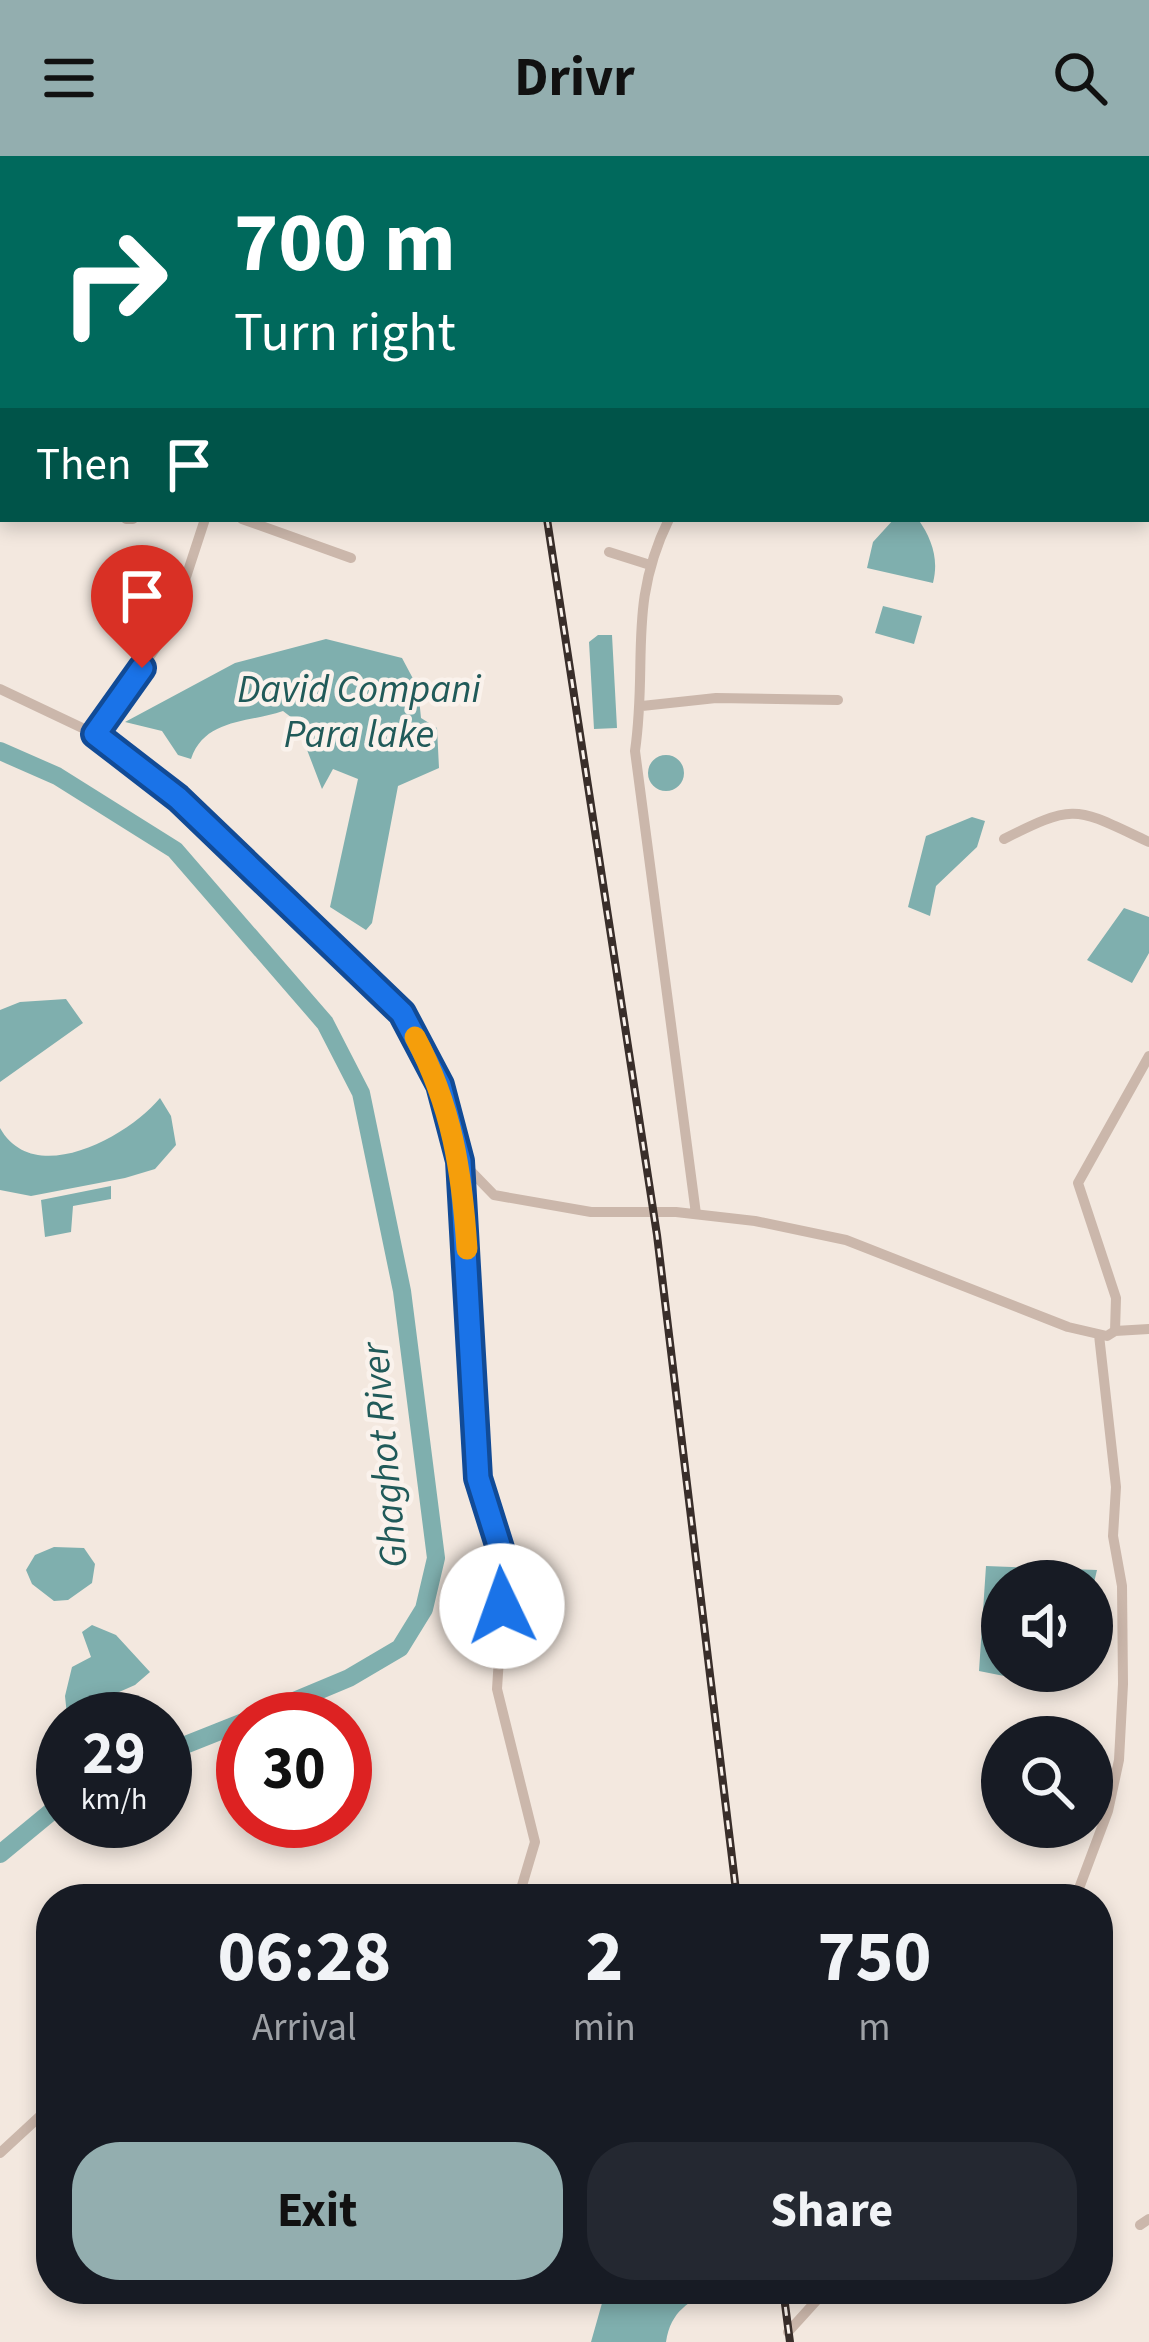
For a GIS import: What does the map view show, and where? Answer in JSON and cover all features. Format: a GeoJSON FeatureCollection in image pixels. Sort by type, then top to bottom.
{"type":"FeatureCollection","features":[{"type":"Feature","properties":{"kind":"street"},"geometry":{"type":"LineString","coordinates":[[95,734],[169,629],[204,522]]}},
{"type":"Feature","properties":{"kind":"street"},"geometry":{"type":"LineString","coordinates":[[250,522],[351,558]]}},
{"type":"Feature","properties":{"kind":"street"},"geometry":{"type":"LineString","coordinates":[[667,522],[646,564],[640,605],[642,706],[635,751],[696,1214]]}},
{"type":"Feature","properties":{"kind":"street"},"geometry":{"type":"LineString","coordinates":[[609,552],[646,564]]}},
{"type":"Feature","properties":{"kind":"street"},"geometry":{"type":"LineString","coordinates":[[0,689],[95,734],[178,798],[402,1013],[440,1085],[460,1161],[478,1478],[505,1564],[497,1689],[535,1842],[522,1884]]}},
{"type":"Feature","properties":{"kind":"street"},"geometry":{"type":"LineString","coordinates":[[642,706],[716,698],[838,700]]}},
{"type":"Feature","properties":{"kind":"street"},"geometry":{"type":"LineString","coordinates":[[1004,839],[1054,814],[1080,810],[1149,842]]}},
{"type":"Feature","properties":{"kind":"street"},"geometry":{"type":"LineString","coordinates":[[1115,1331],[1116,1298],[1078,1184],[1149,1057]]}},
{"type":"Feature","properties":{"kind":"street"},"geometry":{"type":"LineString","coordinates":[[460,1161],[494,1195],[610,1214],[696,1214],[869,1247],[1099,1336],[1149,1329]]}},
{"type":"Feature","properties":{"kind":"street"},"geometry":{"type":"LineString","coordinates":[[1081,1884],[1108,1810],[1119,1760],[1123,1684],[1122,1586],[1113,1536],[1116,1487],[1099,1336]]}},
{"type":"Feature","properties":{"kind":"street"},"geometry":{"type":"LineString","coordinates":[[0,2153],[36,2121]]}},
{"type":"Feature","properties":{"kind":"street"},"geometry":{"type":"LineString","coordinates":[[788,2332],[813,2304]]}},
{"type":"Feature","properties":{"kind":"water"},"geometry":{"type":"Polygon","coordinates":[[[891,522],[920,522],[935,557],[933,583],[867,568],[873,542],[891,522]]]}},
{"type":"Feature","properties":{"kind":"water"},"geometry":{"type":"Polygon","coordinates":[[[883,606],[922,616],[914,644],[875,633],[883,606]]]}},
{"type":"Feature","properties":{"kind":"water"},"geometry":{"type":"Polygon","coordinates":[[[598,635],[612,635],[617,728],[594,729],[589,642],[598,635]]]}},
{"type":"Feature","properties":{"kind":"water","name":"David Compani Para lake"},"geometry":{"type":"Polygon","coordinates":[[[326,639],[402,658],[418,688],[421,718],[437,728],[439,768],[398,786],[372,923],[366,930],[330,907],[358,779],[333,769],[322,789],[296,721],[283,711],[229,724],[206,736],[191,759],[178,755],[162,731],[125,722],[235,663],[326,639]]]}},
{"type":"Feature","properties":{"kind":"water"},"geometry":{"type":"Polygon","coordinates":[[[666,755],[679,760],[684,773],[679,786],[666,791],[653,786],[648,773],[653,760],[666,755]]]}},
{"type":"Feature","properties":{"kind":"water"},"geometry":{"type":"Polygon","coordinates":[[[972,817],[985,821],[977,847],[936,886],[930,916],[908,907],[926,836],[972,817]]]}},
{"type":"Feature","properties":{"kind":"water"},"geometry":{"type":"Polygon","coordinates":[[[1124,908],[1149,917],[1149,953],[1132,983],[1087,960],[1124,908]]]}},
{"type":"Feature","properties":{"kind":"water"},"geometry":{"type":"Polygon","coordinates":[[[66,999],[83,1023],[0,1082],[0,1010],[20,1002],[66,999]]]}},
{"type":"Feature","properties":{"kind":"water"},"geometry":{"type":"Polygon","coordinates":[[[160,1098],[171,1116],[176,1145],[155,1169],[31,1196],[0,1190],[0,1128],[15,1146],[35,1154],[57,1155],[105,1140],[160,1098]]]}},
{"type":"Feature","properties":{"kind":"water"},"geometry":{"type":"Polygon","coordinates":[[[111,1186],[111,1199],[73,1206],[71,1232],[45,1237],[41,1200],[111,1186]]]}},
{"type":"Feature","properties":{"kind":"water"},"geometry":{"type":"Polygon","coordinates":[[[54,1547],[84,1548],[95,1564],[92,1583],[68,1600],[54,1601],[32,1584],[26,1570],[35,1555],[54,1547]]]}},
{"type":"Feature","properties":{"kind":"water"},"geometry":{"type":"Polygon","coordinates":[[[92,1625],[116,1635],[150,1672],[119,1692],[66,1692],[72,1667],[91,1657],[82,1632],[92,1625]]]}},
{"type":"Feature","properties":{"kind":"water"},"geometry":{"type":"Polygon","coordinates":[[[602,2304],[688,2304],[677,2315],[666,2342],[591,2342],[602,2304]]]}},
{"type":"Feature","properties":{"kind":"waterway","name":"Ghaghot River"},"geometry":{"type":"LineString","coordinates":[[0,751],[57,776],[175,850],[325,1023],[361,1093],[402,1291],[436,1558],[424,1609],[400,1648],[316,1692]]}},
{"type":"Feature","properties":{"kind":"waterway","name":"Ghaghot River"},"geometry":{"type":"LineString","coordinates":[[192,1742],[216,1733]]}},
{"type":"Feature","properties":{"kind":"waterway","name":"Ghaghot River"},"geometry":{"type":"LineString","coordinates":[[0,1854],[36,1824]]}},
{"type":"Feature","properties":{"kind":"railway"},"geometry":{"type":"LineString","coordinates":[[547,522],[657,1235],[735,1884]]}},
{"type":"Feature","properties":{"kind":"railway"},"geometry":{"type":"LineString","coordinates":[[785,2304],[790,2342]]}},
{"type":"Feature","properties":{"kind":"slow traffic"},"geometry":{"type":"LineString","coordinates":[[415,1037],[440,1085],[460,1161],[467,1249]]}},
{"type":"Feature","properties":{"kind":"route"},"geometry":{"type":"LineString","coordinates":[[142,668],[95,734],[178,798],[402,1013],[440,1085],[460,1161],[478,1478],[505,1564],[502,1606]]}}]}
